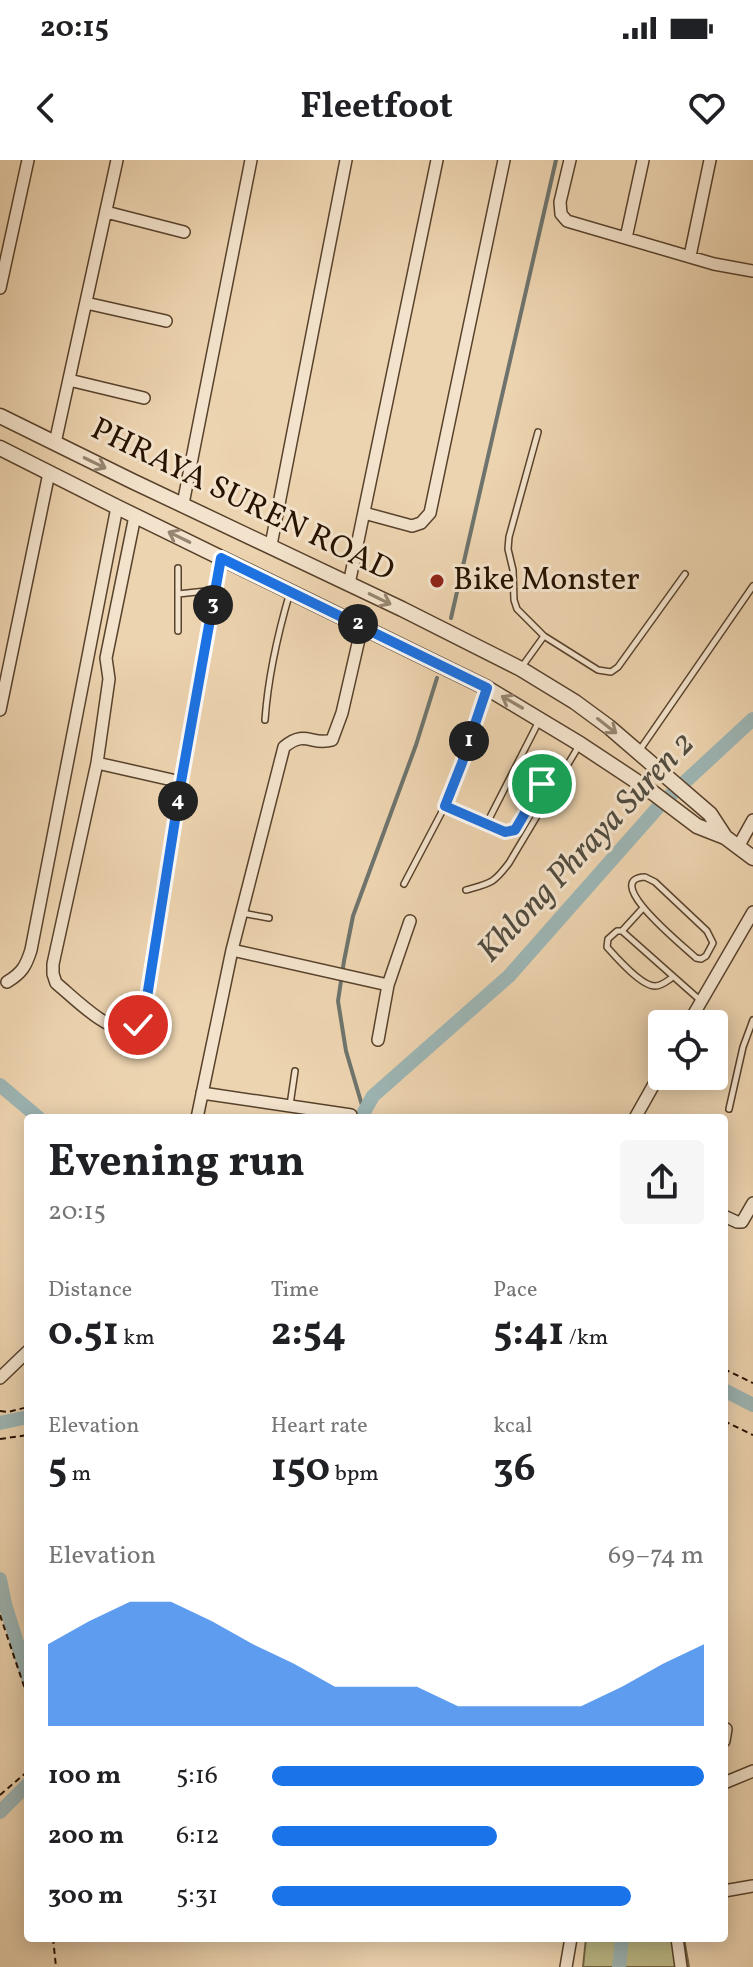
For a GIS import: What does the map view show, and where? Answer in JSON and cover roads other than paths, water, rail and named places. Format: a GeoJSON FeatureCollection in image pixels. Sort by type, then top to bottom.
{"type":"FeatureCollection","features":[{"type":"Feature","properties":{"kind":"street"},"geometry":{"type":"LineString","coordinates":[[0,288],[28,160]]}},
{"type":"Feature","properties":{"kind":"street"},"geometry":{"type":"LineString","coordinates":[[55,443],[117,160]]}},
{"type":"Feature","properties":{"kind":"street"},"geometry":{"type":"LineString","coordinates":[[183,504],[251,160]]}},
{"type":"Feature","properties":{"kind":"street"},"geometry":{"type":"LineString","coordinates":[[271,545],[346,160]]}},
{"type":"Feature","properties":{"kind":"street"},"geometry":{"type":"LineString","coordinates":[[349,584],[437,160]]}},
{"type":"Feature","properties":{"kind":"street"},"geometry":{"type":"LineString","coordinates":[[364,513],[412,526],[421,523],[430,513],[504,160]]}},
{"type":"Feature","properties":{"kind":"street"},"geometry":{"type":"LineString","coordinates":[[570,160],[560,202],[561,214],[567,221],[714,264],[753,271]]}},
{"type":"Feature","properties":{"kind":"street"},"geometry":{"type":"LineString","coordinates":[[626,238],[643,160]]}},
{"type":"Feature","properties":{"kind":"street"},"geometry":{"type":"LineString","coordinates":[[690,256],[710,160]]}},
{"type":"Feature","properties":{"kind":"street"},"geometry":{"type":"LineString","coordinates":[[106,212],[184,232]]}},
{"type":"Feature","properties":{"kind":"street"},"geometry":{"type":"LineString","coordinates":[[86,303],[166,321]]}},
{"type":"Feature","properties":{"kind":"street"},"geometry":{"type":"LineString","coordinates":[[69,380],[144,398]]}},
{"type":"Feature","properties":{"kind":"street","name":"PHRAYA SUREN ROAD"},"geometry":{"type":"LineString","coordinates":[[0,416],[521,669],[609,727],[710,814],[725,837]]}},
{"type":"Feature","properties":{"kind":"street","name":"PHRAYA SUREN ROAD"},"geometry":{"type":"LineString","coordinates":[[0,448],[487,688],[580,744],[697,826],[725,837],[748,852]]}},
{"type":"Feature","properties":{"kind":"street"},"geometry":{"type":"LineString","coordinates":[[0,710],[49,473]]}},
{"type":"Feature","properties":{"kind":"street"},"geometry":{"type":"LineString","coordinates":[[7,982],[26,966],[31,950],[117,507]]}},
{"type":"Feature","properties":{"kind":"street"},"geometry":{"type":"LineString","coordinates":[[135,516],[106,658],[109,679],[97,763],[53,964],[56,983],[117,1028],[130,1029],[138,1025],[144,1016],[221,558]]}},
{"type":"Feature","properties":{"kind":"street"},"geometry":{"type":"LineString","coordinates":[[198,1114],[232,950],[284,747],[294,739],[332,740],[342,713],[362,626]]}},
{"type":"Feature","properties":{"kind":"street"},"geometry":{"type":"LineString","coordinates":[[97,763],[181,782]]}},
{"type":"Feature","properties":{"kind":"street"},"geometry":{"type":"LineString","coordinates":[[748,852],[753,820]]}},
{"type":"Feature","properties":{"kind":"street"},"geometry":{"type":"LineString","coordinates":[[696,1010],[753,912]]}},
{"type":"Feature","properties":{"kind":"street"},"geometry":{"type":"LineString","coordinates":[[378,1040],[388,985],[410,921]]}},
{"type":"Feature","properties":{"kind":"street"},"geometry":{"type":"LineString","coordinates":[[232,950],[388,985]]}},
{"type":"Feature","properties":{"kind":"street"},"geometry":{"type":"LineString","coordinates":[[637,1114],[651,1090]]}},
{"type":"Feature","properties":{"kind":"street"},"geometry":{"type":"LineString","coordinates":[[202,1093],[344,1114]]}},
{"type":"Feature","properties":{"kind":"street"},"geometry":{"type":"LineString","coordinates":[[728,1218],[742,1222],[753,1203]]}},
{"type":"Feature","properties":{"kind":"street"},"geometry":{"type":"LineString","coordinates":[[0,1378],[24,1355]]}},
{"type":"Feature","properties":{"kind":"street"},"geometry":{"type":"LineString","coordinates":[[728,1781],[753,1771]]}},
{"type":"Feature","properties":{"kind":"street"},"geometry":{"type":"LineString","coordinates":[[728,1890],[753,1886]]}},
{"type":"Feature","properties":{"kind":"street"},"geometry":{"type":"LineString","coordinates":[[566,1967],[570,1942]]}},
{"type":"Feature","properties":{"kind":"street"},"geometry":{"type":"LineString","coordinates":[[678,1942],[681,1967]]}},
{"type":"Feature","properties":{"kind":"lane"},"geometry":{"type":"LineString","coordinates":[[538,432],[508,549],[517,609],[544,636],[598,670],[611,672],[618,667],[685,574]]}},
{"type":"Feature","properties":{"kind":"lane"},"geometry":{"type":"LineString","coordinates":[[178,568],[178,631]]}},
{"type":"Feature","properties":{"kind":"lane"},"geometry":{"type":"LineString","coordinates":[[639,752],[753,586]]}},
{"type":"Feature","properties":{"kind":"lane"},"geometry":{"type":"LineString","coordinates":[[178,594],[216,590]]}},
{"type":"Feature","properties":{"kind":"lane"},"geometry":{"type":"LineString","coordinates":[[265,720],[266,697],[290,592]]}},
{"type":"Feature","properties":{"kind":"lane"},"geometry":{"type":"LineString","coordinates":[[521,669],[544,636]]}},
{"type":"Feature","properties":{"kind":"lane"},"geometry":{"type":"LineString","coordinates":[[404,884],[445,806],[487,688]]}},
{"type":"Feature","properties":{"kind":"lane"},"geometry":{"type":"LineString","coordinates":[[487,823],[540,719]]}},
{"type":"Feature","properties":{"kind":"lane"},"geometry":{"type":"LineString","coordinates":[[466,890],[494,881],[499,876],[580,744]]}},
{"type":"Feature","properties":{"kind":"lane"},"geometry":{"type":"LineString","coordinates":[[445,806],[505,832],[515,830],[542,784]]}},
{"type":"Feature","properties":{"kind":"lane"},"geometry":{"type":"LineString","coordinates":[[645,877],[655,882],[712,937],[713,943],[706,956],[696,958],[643,908],[633,896],[632,887],[634,881],[645,877]]}},
{"type":"Feature","properties":{"kind":"lane"},"geometry":{"type":"LineString","coordinates":[[643,908],[622,931],[617,931],[608,939],[607,947],[649,985],[662,985],[673,977]]}},
{"type":"Feature","properties":{"kind":"lane"},"geometry":{"type":"LineString","coordinates":[[241,913],[269,918]]}},
{"type":"Feature","properties":{"kind":"lane"},"geometry":{"type":"LineString","coordinates":[[622,931],[701,1001]]}},
{"type":"Feature","properties":{"kind":"lane"},"geometry":{"type":"LineString","coordinates":[[729,1109],[743,1047],[753,1020]]}},
{"type":"Feature","properties":{"kind":"lane"},"geometry":{"type":"LineString","coordinates":[[290,1106],[295,1071]]}},
{"type":"Feature","properties":{"kind":"waterway"},"geometry":{"type":"LineString","coordinates":[[451,618],[556,160]]}},
{"type":"Feature","properties":{"kind":"waterway"},"geometry":{"type":"LineString","coordinates":[[364,1112],[346,1051],[338,1001],[344,961],[353,916],[416,745],[437,678]]}},
{"type":"Feature","properties":{"kind":"waterway","name":"Khlong Phraya Suren 2"},"geometry":{"type":"LineString","coordinates":[[364,1114],[373,1096],[509,976],[661,804],[753,719]]}},
{"type":"Feature","properties":{"kind":"waterway"},"geometry":{"type":"LineString","coordinates":[[0,1085],[34,1114]]}},
{"type":"Feature","properties":{"kind":"waterway"},"geometry":{"type":"LineString","coordinates":[[728,1392],[753,1405]]}},
{"type":"Feature","properties":{"kind":"waterway"},"geometry":{"type":"LineString","coordinates":[[0,1423],[24,1418]]}},
{"type":"Feature","properties":{"kind":"waterway"},"geometry":{"type":"LineString","coordinates":[[0,1579],[24,1665]]}},
{"type":"Feature","properties":{"kind":"waterway"},"geometry":{"type":"LineString","coordinates":[[0,1812],[24,1788]]}},
{"type":"Feature","properties":{"kind":"waterway"},"geometry":{"type":"LineString","coordinates":[[619,1967],[622,1942]]}},
{"type":"Feature","properties":{"kind":"place","name":"Bike Monster"},"geometry":{"type":"Point","coordinates":[437,581]}}]}
